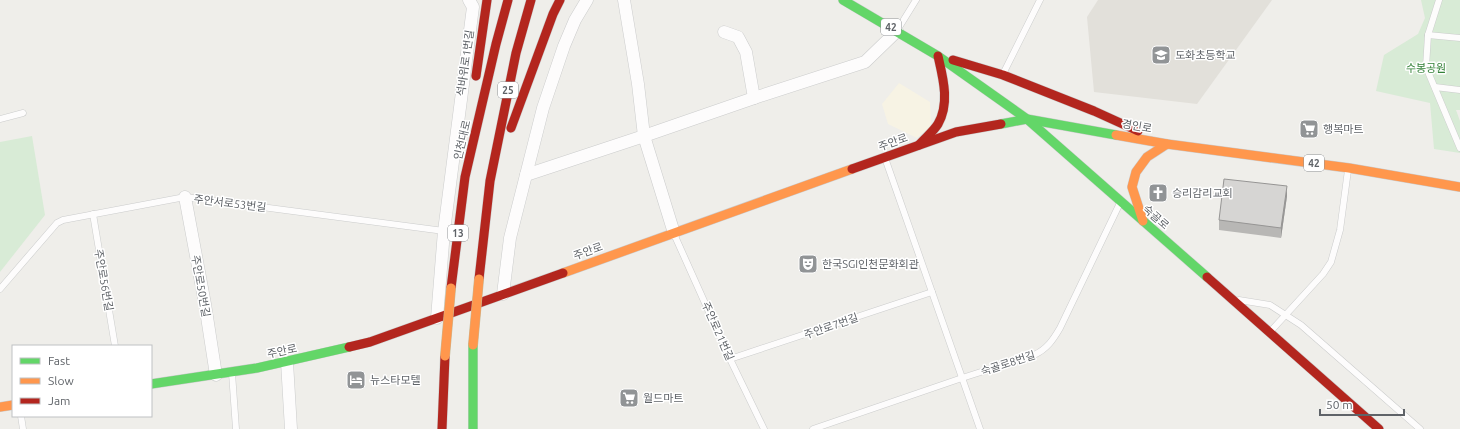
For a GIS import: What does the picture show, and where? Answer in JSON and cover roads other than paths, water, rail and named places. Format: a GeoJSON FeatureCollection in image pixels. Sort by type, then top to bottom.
{"type":"FeatureCollection","features":[{"type":"Feature","properties":{"kind":"main road"},"geometry":{"type":"LineString","coordinates":[[475,83],[487,0]]}},
{"type":"Feature","properties":{"kind":"main road","name":"인천대로"},"geometry":{"type":"LineString","coordinates":[[442,429],[445,356],[451,288],[465,177],[496,44],[508,0]]}},
{"type":"Feature","properties":{"kind":"main road","name":"25"},"geometry":{"type":"LineString","coordinates":[[490,182],[516,54],[531,0]]}},
{"type":"Feature","properties":{"kind":"main road"},"geometry":{"type":"LineString","coordinates":[[490,182],[518,111],[553,14],[560,0]]}},
{"type":"Feature","properties":{"kind":"main road","name":"경인로"},"geometry":{"type":"LineString","coordinates":[[843,0],[938,56],[1027,119],[1167,144],[1349,168],[1460,188]]}},
{"type":"Feature","properties":{"kind":"main road"},"geometry":{"type":"LineString","coordinates":[[919,145],[939,122],[943,107],[945,85],[938,56],[1003,74],[1094,111],[1167,144]]}},
{"type":"Feature","properties":{"kind":"main road"},"geometry":{"type":"LineString","coordinates":[[465,177],[472,106]]}},
{"type":"Feature","properties":{"kind":"main road","name":"주안로"},"geometry":{"type":"LineString","coordinates":[[152,384],[216,375],[287,362],[370,342],[956,132],[1027,119]]}},
{"type":"Feature","properties":{"kind":"main road","name":"숙골로"},"geometry":{"type":"LineString","coordinates":[[1027,119],[1379,429]]}},
{"type":"Feature","properties":{"kind":"main road"},"geometry":{"type":"LineString","coordinates":[[1143,221],[1132,187],[1136,172],[1147,157],[1167,144]]}},
{"type":"Feature","properties":{"kind":"main road","name":"13"},"geometry":{"type":"LineString","coordinates":[[473,429],[473,345],[490,182]]}},
{"type":"Feature","properties":{"kind":"main road"},"geometry":{"type":"LineString","coordinates":[[0,407],[12,405]]}},
{"type":"Feature","properties":{"kind":"street","name":"석바위로1번길"},"geometry":{"type":"LineString","coordinates":[[438,318],[444,231],[472,8],[469,0]]}},
{"type":"Feature","properties":{"kind":"street"},"geometry":{"type":"LineString","coordinates":[[503,294],[510,238],[543,108],[564,46],[575,20],[587,0]]}},
{"type":"Feature","properties":{"kind":"street"},"geometry":{"type":"LineString","coordinates":[[624,0],[638,84],[644,136],[674,233]]}},
{"type":"Feature","properties":{"kind":"street"},"geometry":{"type":"LineString","coordinates":[[526,175],[865,62],[897,31]]}},
{"type":"Feature","properties":{"kind":"street"},"geometry":{"type":"LineString","coordinates":[[724,32],[738,37],[746,52],[754,98]]}},
{"type":"Feature","properties":{"kind":"street","name":"주안로50번길"},"geometry":{"type":"LineString","coordinates":[[186,197],[216,375]]}},
{"type":"Feature","properties":{"kind":"street"},"geometry":{"type":"LineString","coordinates":[[287,362],[291,429]]}},
{"type":"Feature","properties":{"kind":"lane"},"geometry":{"type":"LineString","coordinates":[[897,31],[916,0]]}},
{"type":"Feature","properties":{"kind":"lane"},"geometry":{"type":"LineString","coordinates":[[1003,74],[1040,0]]}},
{"type":"Feature","properties":{"kind":"lane"},"geometry":{"type":"LineString","coordinates":[[1439,0],[1428,35],[1426,67],[1460,148]]}},
{"type":"Feature","properties":{"kind":"lane"},"geometry":{"type":"LineString","coordinates":[[1428,35],[1460,38]]}},
{"type":"Feature","properties":{"kind":"lane"},"geometry":{"type":"LineString","coordinates":[[1435,87],[1460,90]]}},
{"type":"Feature","properties":{"kind":"lane"},"geometry":{"type":"LineString","coordinates":[[0,119],[23,114]]}},
{"type":"Feature","properties":{"kind":"lane"},"geometry":{"type":"LineString","coordinates":[[885,157],[980,429]]}},
{"type":"Feature","properties":{"kind":"lane"},"geometry":{"type":"LineString","coordinates":[[1269,333],[1323,274],[1331,262],[1340,230],[1349,168]]}},
{"type":"Feature","properties":{"kind":"lane","name":"주안서로53번길"},"geometry":{"type":"LineString","coordinates":[[0,289],[57,223],[63,220],[186,197],[444,231]]}},
{"type":"Feature","properties":{"kind":"lane","name":"숙골로8번길"},"geometry":{"type":"LineString","coordinates":[[813,429],[1043,351],[1060,328],[1120,202]]}},
{"type":"Feature","properties":{"kind":"lane","name":"주안로56번길"},"geometry":{"type":"LineString","coordinates":[[93,214],[116,345]]}},
{"type":"Feature","properties":{"kind":"lane","name":"주안로21번길"},"geometry":{"type":"LineString","coordinates":[[674,233],[730,359],[764,429]]}},
{"type":"Feature","properties":{"kind":"lane","name":"주안로7번길"},"geometry":{"type":"LineString","coordinates":[[730,359],[932,292]]}},
{"type":"Feature","properties":{"kind":"lane"},"geometry":{"type":"LineString","coordinates":[[1230,298],[1270,305],[1300,325],[1420,429]]}},
{"type":"Feature","properties":{"kind":"lane"},"geometry":{"type":"LineString","coordinates":[[232,372],[236,429]]}},
{"type":"Feature","properties":{"kind":"lane"},"geometry":{"type":"LineString","coordinates":[[21,417],[23,429]]}},
{"type":"Feature","properties":{"kind":"place","name":"도화초등학교"},"geometry":{"type":"Point","coordinates":[1161,55]}},
{"type":"Feature","properties":{"kind":"place","name":"행복마트"},"geometry":{"type":"Point","coordinates":[1309,129]}},
{"type":"Feature","properties":{"kind":"place","name":"승리감리교회"},"geometry":{"type":"Point","coordinates":[1158,193]}},
{"type":"Feature","properties":{"kind":"place","name":"한국SGI인천문화회관"},"geometry":{"type":"Point","coordinates":[808,264]}},
{"type":"Feature","properties":{"kind":"place","name":"뉴스타모텔"},"geometry":{"type":"Point","coordinates":[356,380]}},
{"type":"Feature","properties":{"kind":"place","name":"월드마트"},"geometry":{"type":"Point","coordinates":[629,398]}},
{"type":"Feature","properties":{"kind":"park label","name":"수봉공원"},"geometry":{"type":"Point","coordinates":[1426,68]}}]}
